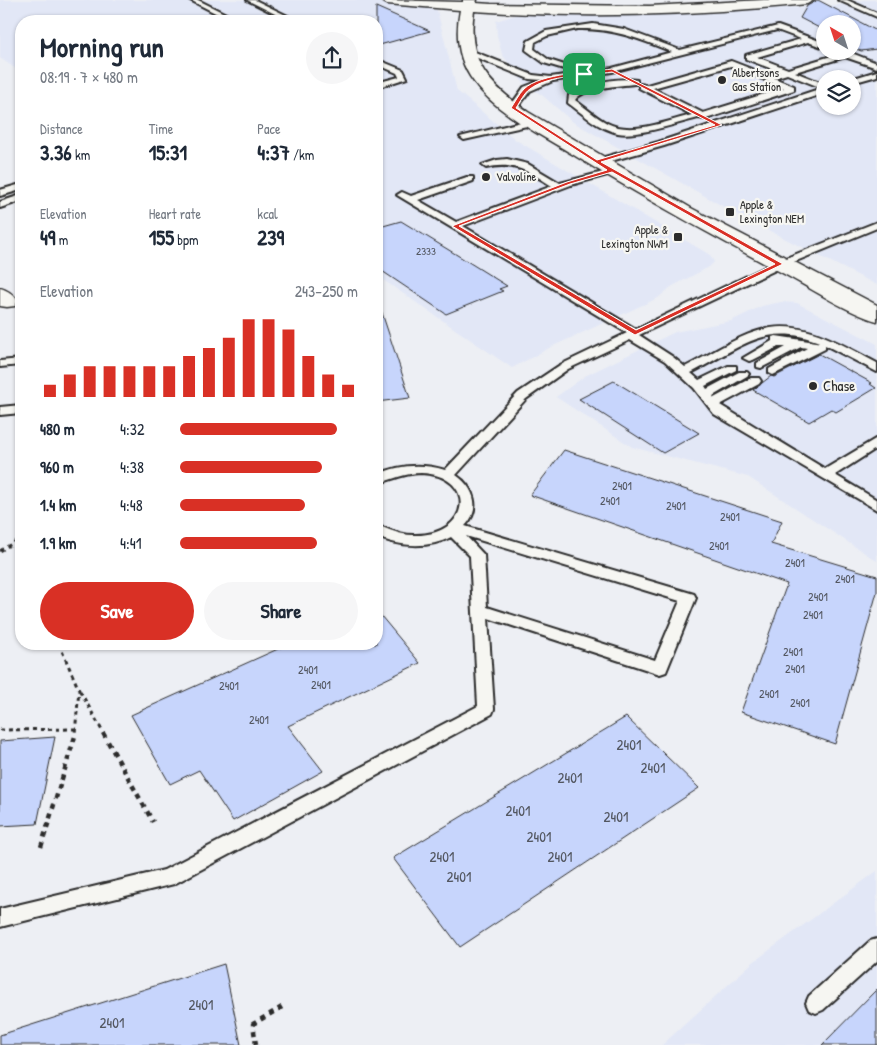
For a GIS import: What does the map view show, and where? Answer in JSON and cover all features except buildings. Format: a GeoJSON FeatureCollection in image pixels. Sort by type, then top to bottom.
{"type":"FeatureCollection","features":[{"type":"Feature","properties":{"kind":"main road"},"geometry":{"type":"LineString","coordinates":[[387,0],[579,10],[696,8],[807,0]]}},
{"type":"Feature","properties":{"kind":"main road"},"geometry":{"type":"LineString","coordinates":[[508,0],[638,0]]}},
{"type":"Feature","properties":{"kind":"main road"},"geometry":{"type":"LineString","coordinates":[[469,3],[463,25],[467,52],[480,80],[513,108],[604,166],[780,264],[877,314]]}},
{"type":"Feature","properties":{"kind":"lane"},"geometry":{"type":"LineString","coordinates":[[193,0],[224,15]]}},
{"type":"Feature","properties":{"kind":"lane"},"geometry":{"type":"LineString","coordinates":[[250,0],[281,15]]}},
{"type":"Feature","properties":{"kind":"lane"},"geometry":{"type":"LineString","coordinates":[[841,0],[877,15]]}},
{"type":"Feature","properties":{"kind":"lane"},"geometry":{"type":"LineString","coordinates":[[584,74],[580,70],[556,65],[538,57],[530,50],[532,41],[539,35],[577,26],[610,27],[625,30],[680,53]]}},
{"type":"Feature","properties":{"kind":"lane"},"geometry":{"type":"LineString","coordinates":[[513,108],[527,89],[551,79],[612,70],[778,28],[816,43]]}},
{"type":"Feature","properties":{"kind":"lane"},"geometry":{"type":"LineString","coordinates":[[646,88],[807,40]]}},
{"type":"Feature","properties":{"kind":"lane"},"geometry":{"type":"LineString","coordinates":[[467,52],[532,76],[551,79]]}},
{"type":"Feature","properties":{"kind":"lane"},"geometry":{"type":"LineString","coordinates":[[750,56],[816,84]]}},
{"type":"Feature","properties":{"kind":"lane"},"geometry":{"type":"LineString","coordinates":[[767,78],[827,60]]}},
{"type":"Feature","properties":{"kind":"lane"},"geometry":{"type":"LineString","coordinates":[[861,60],[877,66]]}},
{"type":"Feature","properties":{"kind":"lane"},"geometry":{"type":"LineString","coordinates":[[634,82],[591,88],[572,97],[571,101],[604,125],[620,131],[647,128],[701,115],[791,88],[731,63]]}},
{"type":"Feature","properties":{"kind":"lane"},"geometry":{"type":"LineString","coordinates":[[383,64],[400,72],[403,78],[383,84]]}},
{"type":"Feature","properties":{"kind":"lane"},"geometry":{"type":"LineString","coordinates":[[612,70],[720,125]]}},
{"type":"Feature","properties":{"kind":"lane"},"geometry":{"type":"LineString","coordinates":[[861,78],[877,74]]}},
{"type":"Feature","properties":{"kind":"lane"},"geometry":{"type":"LineString","coordinates":[[455,226],[559,186],[604,166],[816,91]]}},
{"type":"Feature","properties":{"kind":"lane"},"geometry":{"type":"LineString","coordinates":[[464,136],[533,122]]}},
{"type":"Feature","properties":{"kind":"lane"},"geometry":{"type":"LineString","coordinates":[[486,165],[501,161],[515,162],[534,170],[559,186]]}},
{"type":"Feature","properties":{"kind":"lane"},"geometry":{"type":"LineString","coordinates":[[495,170],[507,167],[534,170]]}},
{"type":"Feature","properties":{"kind":"lane"},"geometry":{"type":"LineString","coordinates":[[406,197],[460,174]]}},
{"type":"Feature","properties":{"kind":"lane"},"geometry":{"type":"LineString","coordinates":[[406,197],[470,179]]}},
{"type":"Feature","properties":{"kind":"lane"},"geometry":{"type":"LineString","coordinates":[[0,193],[15,189]]}},
{"type":"Feature","properties":{"kind":"lane"},"geometry":{"type":"LineString","coordinates":[[406,197],[633,334],[684,372],[718,411],[877,506]]}},
{"type":"Feature","properties":{"kind":"lane"},"geometry":{"type":"LineString","coordinates":[[0,204],[15,200]]}},
{"type":"Feature","properties":{"kind":"lane"},"geometry":{"type":"LineString","coordinates":[[447,476],[522,396],[564,367],[780,264],[877,225]]}},
{"type":"Feature","properties":{"kind":"lane"},"geometry":{"type":"LineString","coordinates":[[684,372],[770,331],[804,333],[817,337],[877,368]]}},
{"type":"Feature","properties":{"kind":"lane"},"geometry":{"type":"LineString","coordinates":[[756,337],[802,342],[818,346],[877,376]]}},
{"type":"Feature","properties":{"kind":"lane"},"geometry":{"type":"LineString","coordinates":[[749,358],[775,344],[802,342]]}},
{"type":"Feature","properties":{"kind":"lane"},"geometry":{"type":"LineString","coordinates":[[761,365],[802,342]]}},
{"type":"Feature","properties":{"kind":"lane"},"geometry":{"type":"LineString","coordinates":[[773,372],[818,346]]}},
{"type":"Feature","properties":{"kind":"lane"},"geometry":{"type":"LineString","coordinates":[[0,364],[15,363]]}},
{"type":"Feature","properties":{"kind":"lane"},"geometry":{"type":"LineString","coordinates":[[705,395],[732,368]]}},
{"type":"Feature","properties":{"kind":"lane"},"geometry":{"type":"LineString","coordinates":[[705,395],[743,374]]}},
{"type":"Feature","properties":{"kind":"lane"},"geometry":{"type":"LineString","coordinates":[[705,395],[755,381]]}},
{"type":"Feature","properties":{"kind":"lane"},"geometry":{"type":"LineString","coordinates":[[0,411],[15,410]]}},
{"type":"Feature","properties":{"kind":"lane"},"geometry":{"type":"LineString","coordinates":[[826,475],[877,442]]}},
{"type":"Feature","properties":{"kind":"lane"},"geometry":{"type":"LineString","coordinates":[[383,477],[401,470],[417,469],[447,476],[459,484],[467,495],[468,508],[463,520],[453,529],[437,538],[418,541],[400,540],[383,533]]}},
{"type":"Feature","properties":{"kind":"lane"},"geometry":{"type":"LineString","coordinates":[[0,918],[167,878],[486,709],[477,555],[453,529]]}},
{"type":"Feature","properties":{"kind":"lane"},"geometry":{"type":"LineString","coordinates":[[453,529],[499,540],[689,598],[660,668],[480,610]]}},
{"type":"Feature","properties":{"kind":"lane"},"geometry":{"type":"LineString","coordinates":[[816,1003],[877,948]]}},
{"type":"Feature","properties":{"kind":"path"},"geometry":{"type":"LineString","coordinates":[[0,551],[15,542]]}},
{"type":"Feature","properties":{"kind":"path"},"geometry":{"type":"LineString","coordinates":[[62,650],[79,690],[153,822]]}},
{"type":"Feature","properties":{"kind":"path"},"geometry":{"type":"LineString","coordinates":[[41,847],[77,729],[79,690]]}},
{"type":"Feature","properties":{"kind":"path"},"geometry":{"type":"LineString","coordinates":[[0,730],[77,729]]}},
{"type":"Feature","properties":{"kind":"path"},"geometry":{"type":"LineString","coordinates":[[256,1045],[253,1024],[282,1007]]}},
{"type":"Feature","properties":{"kind":"shaded area"},"geometry":{"type":"Polygon","coordinates":[[[0,0],[371,0],[437,10],[457,91],[516,140],[710,255],[714,262],[709,267],[671,287],[658,298],[551,347],[512,368],[383,280],[383,15],[15,15],[15,68],[0,58],[0,0]]]}},
{"type":"Feature","properties":{"kind":"shaded area"},"geometry":{"type":"Polygon","coordinates":[[[864,0],[877,0],[877,285],[742,217],[573,122],[542,95],[525,85],[502,54],[497,35],[496,21],[519,14],[679,14],[838,5],[864,0]]]}},
{"type":"Feature","properties":{"kind":"shaded area"},"geometry":{"type":"Polygon","coordinates":[[[781,302],[797,303],[877,344],[877,561],[748,477],[632,447],[556,397],[585,376],[675,332],[731,321],[762,306],[781,302]]]}},
{"type":"Feature","properties":{"kind":"shaded area"},"geometry":{"type":"Polygon","coordinates":[[[877,871],[877,1045],[662,1045],[752,963],[877,871]]]}},
{"type":"Feature","properties":{"kind":"place","name":"Albertsons Gas Station"},"geometry":{"type":"Point","coordinates":[722,80]}},
{"type":"Feature","properties":{"kind":"place","name":"Valvoline"},"geometry":{"type":"Point","coordinates":[486,177]}},
{"type":"Feature","properties":{"kind":"place","name":"Apple & Lexington NEM"},"geometry":{"type":"Point","coordinates":[730,212]}},
{"type":"Feature","properties":{"kind":"place","name":"Apple & Lexington NWM"},"geometry":{"type":"Point","coordinates":[678,237]}},
{"type":"Feature","properties":{"kind":"place","name":"Chase"},"geometry":{"type":"Point","coordinates":[813,386]}},
{"type":"Feature","properties":{"kind":"route"},"geometry":{"type":"LineString","coordinates":[[584,74],[551,79],[533,85],[527,89],[513,108],[545,130],[597,162],[612,170],[627,180],[780,264],[635,333],[455,226],[568,183],[612,170],[597,162],[720,125],[612,70],[584,74]]}}]}
